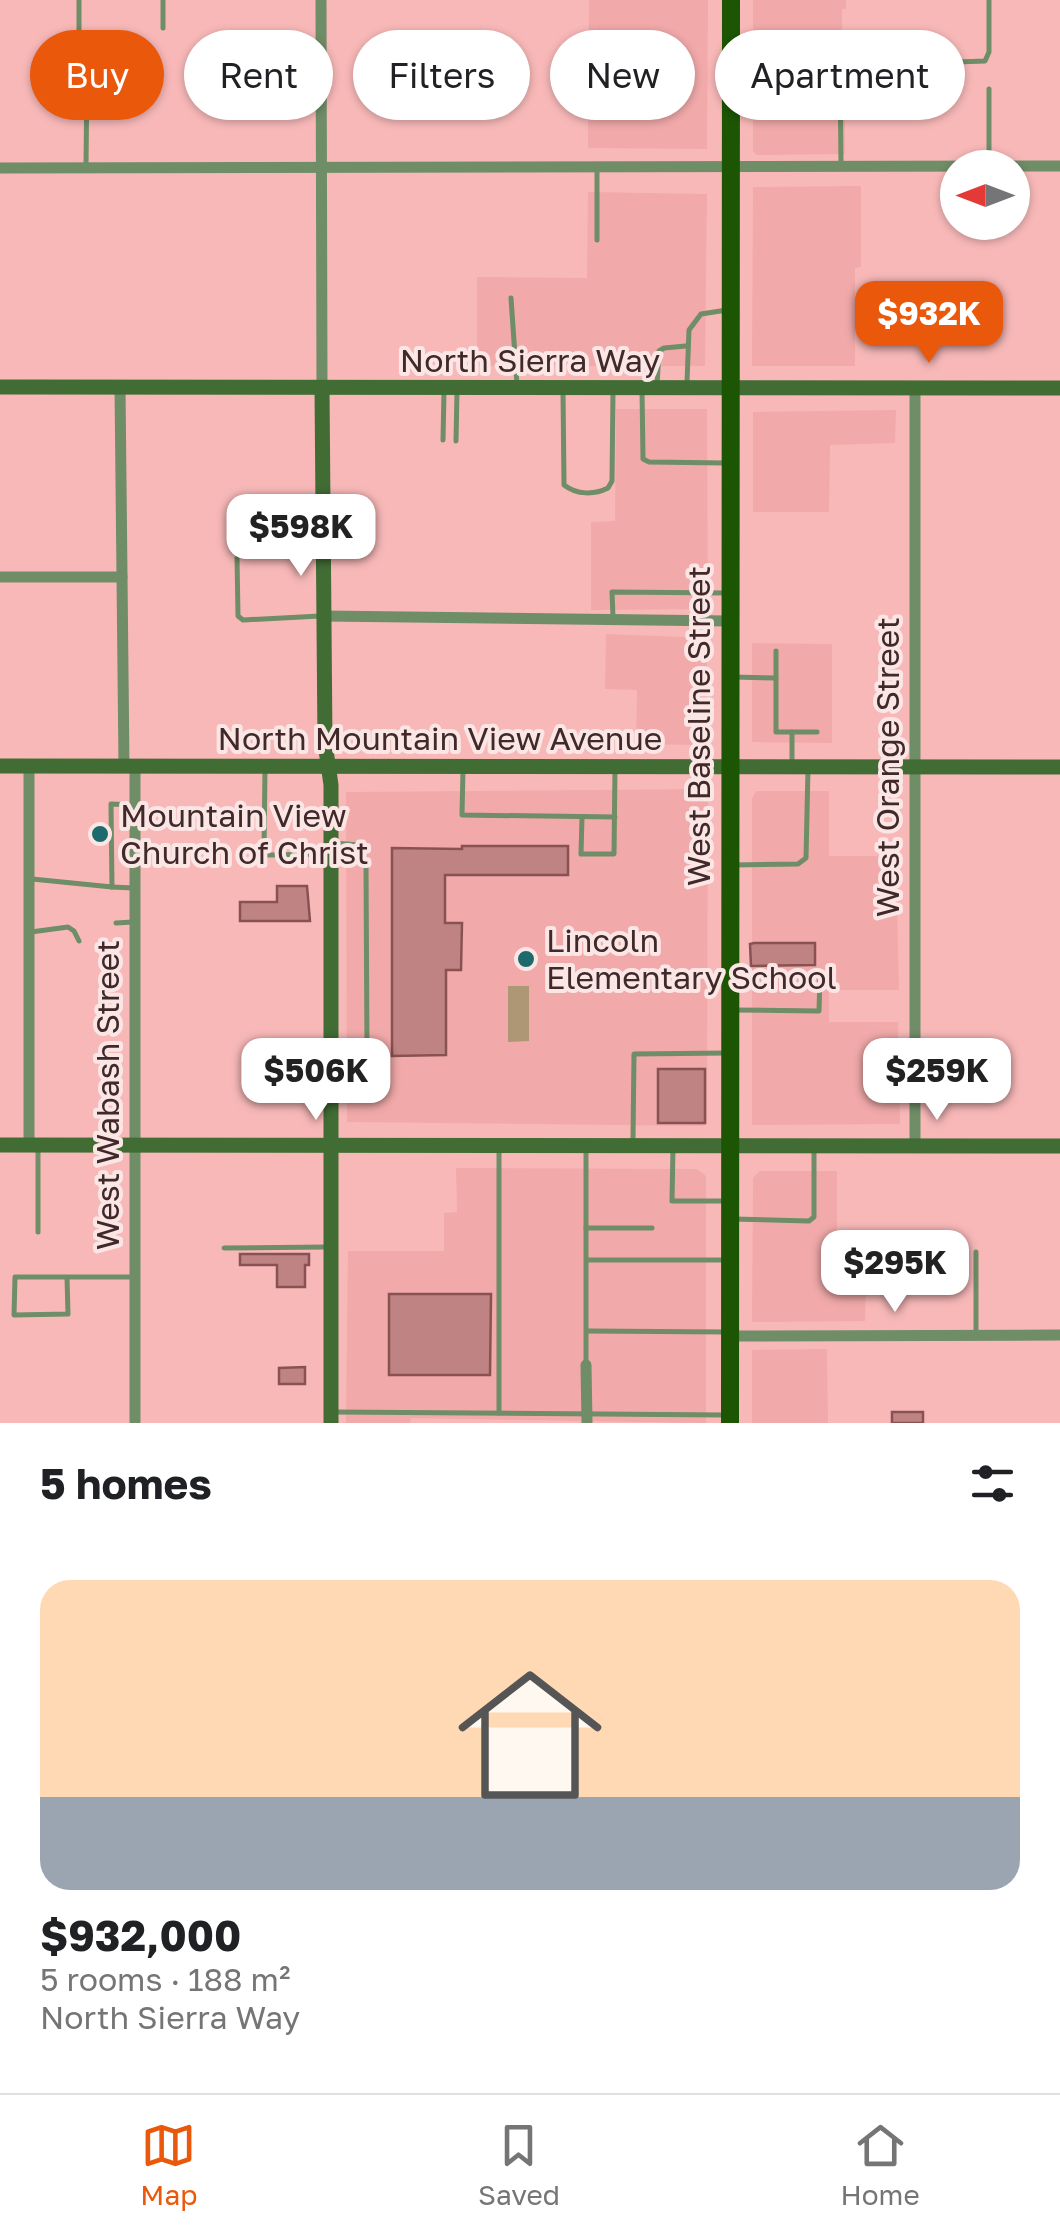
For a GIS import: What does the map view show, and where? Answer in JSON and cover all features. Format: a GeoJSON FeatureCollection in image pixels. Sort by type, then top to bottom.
{"type":"FeatureCollection","features":[{"type":"Feature","properties":{"kind":"main road","name":"West Baseline Street"},"geometry":{"type":"LineString","coordinates":[[730,1419],[731,0]]}},
{"type":"Feature","properties":{"kind":"street"},"geometry":{"type":"LineString","coordinates":[[321,0],[325,743],[331,848],[332,1418]]}},
{"type":"Feature","properties":{"kind":"street"},"geometry":{"type":"LineString","coordinates":[[0,168],[940,166]]}},
{"type":"Feature","properties":{"kind":"street"},"geometry":{"type":"LineString","coordinates":[[1030,166],[1060,166]]}},
{"type":"Feature","properties":{"kind":"street","name":"North Sierra Way"},"geometry":{"type":"LineString","coordinates":[[0,387],[1060,388]]}},
{"type":"Feature","properties":{"kind":"street","name":"West Wabash Street"},"geometry":{"type":"LineString","coordinates":[[120,387],[122,577],[129,766],[135,805],[135,1423]]}},
{"type":"Feature","properties":{"kind":"street","name":"West Orange Street"},"geometry":{"type":"LineString","coordinates":[[915,388],[915,1146]]}},
{"type":"Feature","properties":{"kind":"street"},"geometry":{"type":"LineString","coordinates":[[0,577],[122,577]]}},
{"type":"Feature","properties":{"kind":"street"},"geometry":{"type":"LineString","coordinates":[[324,616],[730,620]]}},
{"type":"Feature","properties":{"kind":"street","name":"North Mountain View Avenue"},"geometry":{"type":"LineString","coordinates":[[0,766],[1060,767]]}},
{"type":"Feature","properties":{"kind":"street"},"geometry":{"type":"LineString","coordinates":[[29,766],[34,1145]]}},
{"type":"Feature","properties":{"kind":"street"},"geometry":{"type":"LineString","coordinates":[[0,1145],[1060,1146]]}},
{"type":"Feature","properties":{"kind":"street"},"geometry":{"type":"LineString","coordinates":[[730,1334],[1060,1336]]}},
{"type":"Feature","properties":{"kind":"street"},"geometry":{"type":"LineString","coordinates":[[586,1365],[586,1418]]}},
{"type":"Feature","properties":{"kind":"lane"},"geometry":{"type":"LineString","coordinates":[[79,0],[79,30]]}},
{"type":"Feature","properties":{"kind":"lane"},"geometry":{"type":"LineString","coordinates":[[163,0],[163,28]]}},
{"type":"Feature","properties":{"kind":"lane"},"geometry":{"type":"LineString","coordinates":[[841,166],[840,70],[845,66],[985,60],[989,52],[989,0]]}},
{"type":"Feature","properties":{"kind":"lane"},"geometry":{"type":"LineString","coordinates":[[989,89],[989,150]]}},
{"type":"Feature","properties":{"kind":"lane"},"geometry":{"type":"LineString","coordinates":[[86,120],[86,168]]}},
{"type":"Feature","properties":{"kind":"lane"},"geometry":{"type":"LineString","coordinates":[[597,166],[597,240]]}},
{"type":"Feature","properties":{"kind":"lane"},"geometry":{"type":"LineString","coordinates":[[511,298],[516,388]]}},
{"type":"Feature","properties":{"kind":"lane"},"geometry":{"type":"LineString","coordinates":[[687,388],[689,330],[701,314],[730,310]]}},
{"type":"Feature","properties":{"kind":"lane"},"geometry":{"type":"LineString","coordinates":[[686,346],[659,352],[650,388],[643,458],[649,462],[729,463]]}},
{"type":"Feature","properties":{"kind":"lane"},"geometry":{"type":"LineString","coordinates":[[443,440],[450,388]]}},
{"type":"Feature","properties":{"kind":"lane"},"geometry":{"type":"LineString","coordinates":[[450,388],[456,442]]}},
{"type":"Feature","properties":{"kind":"lane"},"geometry":{"type":"LineString","coordinates":[[563,388],[564,485],[574,491],[596,493],[608,488],[612,480],[613,388]]}},
{"type":"Feature","properties":{"kind":"lane"},"geometry":{"type":"LineString","coordinates":[[237,558],[238,616],[244,620],[324,616]]}},
{"type":"Feature","properties":{"kind":"lane"},"geometry":{"type":"LineString","coordinates":[[612,619],[612,592],[730,593]]}},
{"type":"Feature","properties":{"kind":"lane"},"geometry":{"type":"LineString","coordinates":[[776,651],[776,732],[817,732]]}},
{"type":"Feature","properties":{"kind":"lane"},"geometry":{"type":"LineString","coordinates":[[730,677],[776,678]]}},
{"type":"Feature","properties":{"kind":"lane"},"geometry":{"type":"LineString","coordinates":[[730,865],[798,864],[806,858],[800,767],[792,732]]}},
{"type":"Feature","properties":{"kind":"lane"},"geometry":{"type":"LineString","coordinates":[[266,766],[264,852],[268,855],[358,845],[366,864],[367,1051],[350,1062],[331,1060]]}},
{"type":"Feature","properties":{"kind":"lane"},"geometry":{"type":"LineString","coordinates":[[463,766],[462,815],[614,817]]}},
{"type":"Feature","properties":{"kind":"lane"},"geometry":{"type":"LineString","coordinates":[[582,817],[581,854],[614,854],[616,767]]}},
{"type":"Feature","properties":{"kind":"lane"},"geometry":{"type":"LineString","coordinates":[[112,887],[111,804],[135,805]]}},
{"type":"Feature","properties":{"kind":"lane"},"geometry":{"type":"LineString","coordinates":[[29,879],[136,888]]}},
{"type":"Feature","properties":{"kind":"lane"},"geometry":{"type":"LineString","coordinates":[[116,923],[136,922]]}},
{"type":"Feature","properties":{"kind":"lane"},"geometry":{"type":"LineString","coordinates":[[29,932],[68,927],[78,941]]}},
{"type":"Feature","properties":{"kind":"lane"},"geometry":{"type":"LineString","coordinates":[[730,977],[820,976],[819,1012],[730,1010]]}},
{"type":"Feature","properties":{"kind":"lane"},"geometry":{"type":"LineString","coordinates":[[633,1147],[634,1054],[730,1053]]}},
{"type":"Feature","properties":{"kind":"lane"},"geometry":{"type":"LineString","coordinates":[[34,1145],[38,1232]]}},
{"type":"Feature","properties":{"kind":"lane"},"geometry":{"type":"LineString","coordinates":[[499,1146],[500,1413]]}},
{"type":"Feature","properties":{"kind":"lane"},"geometry":{"type":"LineString","coordinates":[[586,1147],[586,1365]]}},
{"type":"Feature","properties":{"kind":"lane"},"geometry":{"type":"LineString","coordinates":[[672,1147],[672,1201],[809,1221],[814,1217],[814,1147]]}},
{"type":"Feature","properties":{"kind":"lane"},"geometry":{"type":"LineString","coordinates":[[586,1228],[652,1228]]}},
{"type":"Feature","properties":{"kind":"lane"},"geometry":{"type":"LineString","coordinates":[[224,1248],[331,1247]]}},
{"type":"Feature","properties":{"kind":"lane"},"geometry":{"type":"LineString","coordinates":[[976,1252],[976,1336]]}},
{"type":"Feature","properties":{"kind":"lane"},"geometry":{"type":"LineString","coordinates":[[586,1260],[730,1260]]}},
{"type":"Feature","properties":{"kind":"lane"},"geometry":{"type":"LineString","coordinates":[[67,1277],[68,1314],[14,1315],[15,1278],[67,1277],[136,1277]]}},
{"type":"Feature","properties":{"kind":"lane"},"geometry":{"type":"LineString","coordinates":[[586,1331],[730,1334]]}},
{"type":"Feature","properties":{"kind":"lane"},"geometry":{"type":"LineString","coordinates":[[332,1418],[500,1413],[730,1419]]}},
{"type":"Feature","properties":{"kind":"shaded area"},"geometry":{"type":"Polygon","coordinates":[[[589,0],[708,0],[707,149],[588,148],[588,120],[695,120],[695,30],[589,30],[589,0]]]}},
{"type":"Feature","properties":{"kind":"shaded area"},"geometry":{"type":"Polygon","coordinates":[[[753,0],[846,0],[842,30],[753,30],[753,0]]]}},
{"type":"Feature","properties":{"kind":"shaded area"},"geometry":{"type":"Polygon","coordinates":[[[753,120],[845,120],[845,154],[757,155],[753,151],[753,120]]]}},
{"type":"Feature","properties":{"kind":"shaded area"},"geometry":{"type":"Polygon","coordinates":[[[861,186],[861,267],[855,268],[855,366],[752,366],[753,187],[861,186]]]}},
{"type":"Feature","properties":{"kind":"shaded area"},"geometry":{"type":"Polygon","coordinates":[[[588,192],[707,194],[705,366],[477,366],[477,277],[587,278],[588,192]]]}},
{"type":"Feature","properties":{"kind":"shaded area"},"geometry":{"type":"Polygon","coordinates":[[[616,409],[707,409],[708,607],[591,610],[591,522],[615,521],[616,409]]]}},
{"type":"Feature","properties":{"kind":"shaded area"},"geometry":{"type":"Polygon","coordinates":[[[896,410],[895,443],[830,445],[829,512],[753,512],[753,412],[896,410]]]}},
{"type":"Feature","properties":{"kind":"shaded area"},"geometry":{"type":"Polygon","coordinates":[[[606,634],[707,638],[707,737],[702,745],[636,744],[637,690],[605,689],[606,634]]]}},
{"type":"Feature","properties":{"kind":"shaded area"},"geometry":{"type":"Polygon","coordinates":[[[752,643],[832,644],[832,743],[752,742],[752,643]]]}},
{"type":"Feature","properties":{"kind":"shaded area","name":"Lincoln Elementary School"},"geometry":{"type":"Polygon","coordinates":[[[704,789],[708,795],[704,1126],[347,1122],[346,792],[704,789]]]}},
{"type":"Feature","properties":{"kind":"shaded area"},"geometry":{"type":"Polygon","coordinates":[[[756,791],[829,791],[829,856],[896,856],[899,990],[829,990],[829,1022],[898,1022],[900,1124],[752,1125],[752,798],[756,791]]]}},
{"type":"Feature","properties":{"kind":"shaded area"},"geometry":{"type":"Polygon","coordinates":[[[508,986],[529,986],[529,1041],[508,1042],[508,986]]]}},
{"type":"Feature","properties":{"kind":"shaded area"},"geometry":{"type":"Polygon","coordinates":[[[456,1168],[697,1169],[706,1176],[706,1423],[411,1418],[410,1423],[346,1423],[348,1251],[444,1251],[444,1213],[457,1212],[456,1168]]]}},
{"type":"Feature","properties":{"kind":"shaded area"},"geometry":{"type":"Polygon","coordinates":[[[760,1171],[837,1171],[837,1242],[867,1244],[865,1321],[752,1322],[753,1178],[760,1171]]]}},
{"type":"Feature","properties":{"kind":"shaded area"},"geometry":{"type":"Polygon","coordinates":[[[827,1349],[828,1423],[752,1423],[752,1350],[827,1349]]]}},
{"type":"Feature","properties":{"kind":"building"},"geometry":{"type":"Polygon","coordinates":[[[568,846],[568,875],[445,875],[445,923],[462,923],[461,970],[446,970],[446,1055],[392,1056],[392,848],[568,846]]]}},
{"type":"Feature","properties":{"kind":"building"},"geometry":{"type":"Polygon","coordinates":[[[277,886],[307,886],[310,921],[240,921],[240,902],[277,902],[277,886]]]}},
{"type":"Feature","properties":{"kind":"building"},"geometry":{"type":"Polygon","coordinates":[[[815,943],[815,965],[751,966],[750,944],[815,943]]]}},
{"type":"Feature","properties":{"kind":"building"},"geometry":{"type":"Polygon","coordinates":[[[658,1069],[705,1069],[705,1123],[658,1123],[658,1069]]]}},
{"type":"Feature","properties":{"kind":"building"},"geometry":{"type":"Polygon","coordinates":[[[240,1254],[309,1254],[305,1287],[277,1287],[277,1265],[240,1265],[240,1254]]]}},
{"type":"Feature","properties":{"kind":"building"},"geometry":{"type":"Polygon","coordinates":[[[389,1294],[491,1294],[490,1375],[389,1375],[389,1294]]]}},
{"type":"Feature","properties":{"kind":"building"},"geometry":{"type":"Polygon","coordinates":[[[305,1367],[305,1384],[279,1384],[279,1368],[305,1367]]]}},
{"type":"Feature","properties":{"kind":"building"},"geometry":{"type":"Polygon","coordinates":[[[892,1412],[923,1412],[923,1423],[892,1423],[892,1412]]]}},
{"type":"Feature","properties":{"kind":"place","name":"Mountain View Church of Christ"},"geometry":{"type":"Point","coordinates":[100,834]}},
{"type":"Feature","properties":{"kind":"place","name":"Lincoln Elementary School"},"geometry":{"type":"Point","coordinates":[526,959]}}]}
